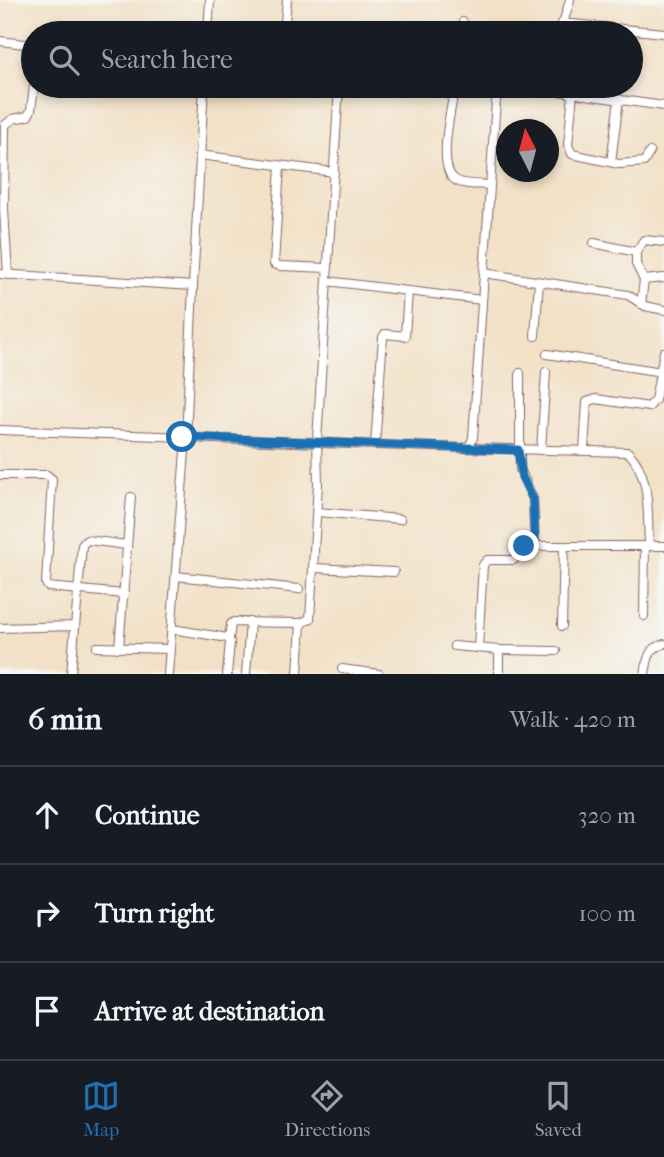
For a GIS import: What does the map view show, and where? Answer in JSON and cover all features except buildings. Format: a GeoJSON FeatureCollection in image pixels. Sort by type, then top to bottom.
{"type":"FeatureCollection","features":[{"type":"Feature","properties":{"kind":"street"},"geometry":{"type":"LineString","coordinates":[[209,21],[210,0]]}},
{"type":"Feature","properties":{"kind":"street"},"geometry":{"type":"LineString","coordinates":[[285,21],[287,0]]}},
{"type":"Feature","properties":{"kind":"street"},"geometry":{"type":"LineString","coordinates":[[563,21],[570,0]]}},
{"type":"Feature","properties":{"kind":"street"},"geometry":{"type":"LineString","coordinates":[[643,31],[664,33]]}},
{"type":"Feature","properties":{"kind":"street"},"geometry":{"type":"LineString","coordinates":[[0,41],[21,44]]}},
{"type":"Feature","properties":{"kind":"street"},"geometry":{"type":"LineString","coordinates":[[32,98],[28,116],[5,124],[4,274],[193,286]]}},
{"type":"Feature","properties":{"kind":"street"},"geometry":{"type":"LineString","coordinates":[[168,674],[186,438],[203,98]]}},
{"type":"Feature","properties":{"kind":"street"},"geometry":{"type":"LineString","coordinates":[[227,674],[232,623],[301,623],[310,619],[315,568],[317,441],[338,98]]}},
{"type":"Feature","properties":{"kind":"street"},"geometry":{"type":"LineString","coordinates":[[453,98],[446,146],[449,172],[454,179],[462,182],[490,185]]}},
{"type":"Feature","properties":{"kind":"street"},"geometry":{"type":"LineString","coordinates":[[464,448],[473,438],[497,98]]}},
{"type":"Feature","properties":{"kind":"street"},"geometry":{"type":"LineString","coordinates":[[573,98],[568,145],[570,152],[611,162],[640,163],[650,152]]}},
{"type":"Feature","properties":{"kind":"street"},"geometry":{"type":"LineString","coordinates":[[611,98],[664,106]]}},
{"type":"Feature","properties":{"kind":"street"},"geometry":{"type":"LineString","coordinates":[[611,162],[619,99]]}},
{"type":"Feature","properties":{"kind":"street"},"geometry":{"type":"LineString","coordinates":[[199,155],[334,172]]}},
{"type":"Feature","properties":{"kind":"street"},"geometry":{"type":"LineString","coordinates":[[280,166],[275,264],[280,267],[328,268]]}},
{"type":"Feature","properties":{"kind":"street"},"geometry":{"type":"LineString","coordinates":[[641,304],[644,280],[636,264],[636,252],[644,240],[664,242]]}},
{"type":"Feature","properties":{"kind":"street"},"geometry":{"type":"LineString","coordinates":[[594,243],[636,252]]}},
{"type":"Feature","properties":{"kind":"street"},"geometry":{"type":"LineString","coordinates":[[484,273],[628,295],[641,304],[664,310]]}},
{"type":"Feature","properties":{"kind":"street"},"geometry":{"type":"LineString","coordinates":[[644,280],[664,278]]}},
{"type":"Feature","properties":{"kind":"street"},"geometry":{"type":"LineString","coordinates":[[327,281],[482,300]]}},
{"type":"Feature","properties":{"kind":"street"},"geometry":{"type":"LineString","coordinates":[[535,337],[539,282]]}},
{"type":"Feature","properties":{"kind":"street"},"geometry":{"type":"LineString","coordinates":[[375,445],[383,337],[385,334],[405,336],[408,291]]}},
{"type":"Feature","properties":{"kind":"street"},"geometry":{"type":"LineString","coordinates":[[584,451],[587,402],[596,399],[649,407],[655,400],[664,352]]}},
{"type":"Feature","properties":{"kind":"street"},"geometry":{"type":"LineString","coordinates":[[547,354],[662,372]]}},
{"type":"Feature","properties":{"kind":"street"},"geometry":{"type":"LineString","coordinates":[[541,450],[546,372]]}},
{"type":"Feature","properties":{"kind":"street"},"geometry":{"type":"LineString","coordinates":[[520,373],[518,450],[522,477],[533,499],[535,546]]}},
{"type":"Feature","properties":{"kind":"street"},"geometry":{"type":"LineString","coordinates":[[0,430],[628,452],[644,480],[649,541],[644,617]]}},
{"type":"Feature","properties":{"kind":"street"},"geometry":{"type":"LineString","coordinates":[[0,475],[51,477],[53,482],[46,583],[48,587],[124,594]]}},
{"type":"Feature","properties":{"kind":"street"},"geometry":{"type":"LineString","coordinates":[[119,648],[131,496]]}},
{"type":"Feature","properties":{"kind":"street"},"geometry":{"type":"LineString","coordinates":[[317,512],[400,519]]}},
{"type":"Feature","properties":{"kind":"street"},"geometry":{"type":"LineString","coordinates":[[71,674],[84,542],[127,545]]}},
{"type":"Feature","properties":{"kind":"street"},"geometry":{"type":"LineString","coordinates":[[478,648],[485,562],[491,559],[514,560],[520,548],[535,546],[664,546]]}},
{"type":"Feature","properties":{"kind":"street"},"geometry":{"type":"LineString","coordinates":[[562,626],[564,546]]}},
{"type":"Feature","properties":{"kind":"street"},"geometry":{"type":"LineString","coordinates":[[315,568],[394,572]]}},
{"type":"Feature","properties":{"kind":"street"},"geometry":{"type":"LineString","coordinates":[[176,576],[299,589]]}},
{"type":"Feature","properties":{"kind":"street"},"geometry":{"type":"LineString","coordinates":[[246,674],[250,622]]}},
{"type":"Feature","properties":{"kind":"street"},"geometry":{"type":"LineString","coordinates":[[298,674],[301,623]]}},
{"type":"Feature","properties":{"kind":"street"},"geometry":{"type":"LineString","coordinates":[[0,628],[75,626]]}},
{"type":"Feature","properties":{"kind":"street"},"geometry":{"type":"LineString","coordinates":[[172,629],[229,639]]}},
{"type":"Feature","properties":{"kind":"street"},"geometry":{"type":"LineString","coordinates":[[645,674],[649,652],[655,646],[664,644]]}},
{"type":"Feature","properties":{"kind":"street"},"geometry":{"type":"LineString","coordinates":[[453,646],[556,651]]}},
{"type":"Feature","properties":{"kind":"street"},"geometry":{"type":"LineString","coordinates":[[97,647],[170,649]]}},
{"type":"Feature","properties":{"kind":"street"},"geometry":{"type":"LineString","coordinates":[[499,650],[499,674]]}},
{"type":"Feature","properties":{"kind":"street"},"geometry":{"type":"LineString","coordinates":[[342,669],[379,674]]}},
{"type":"Feature","properties":{"kind":"route"},"geometry":{"type":"LineString","coordinates":[[182,437],[518,450],[522,477],[533,499],[535,546],[524,546]]}}]}
